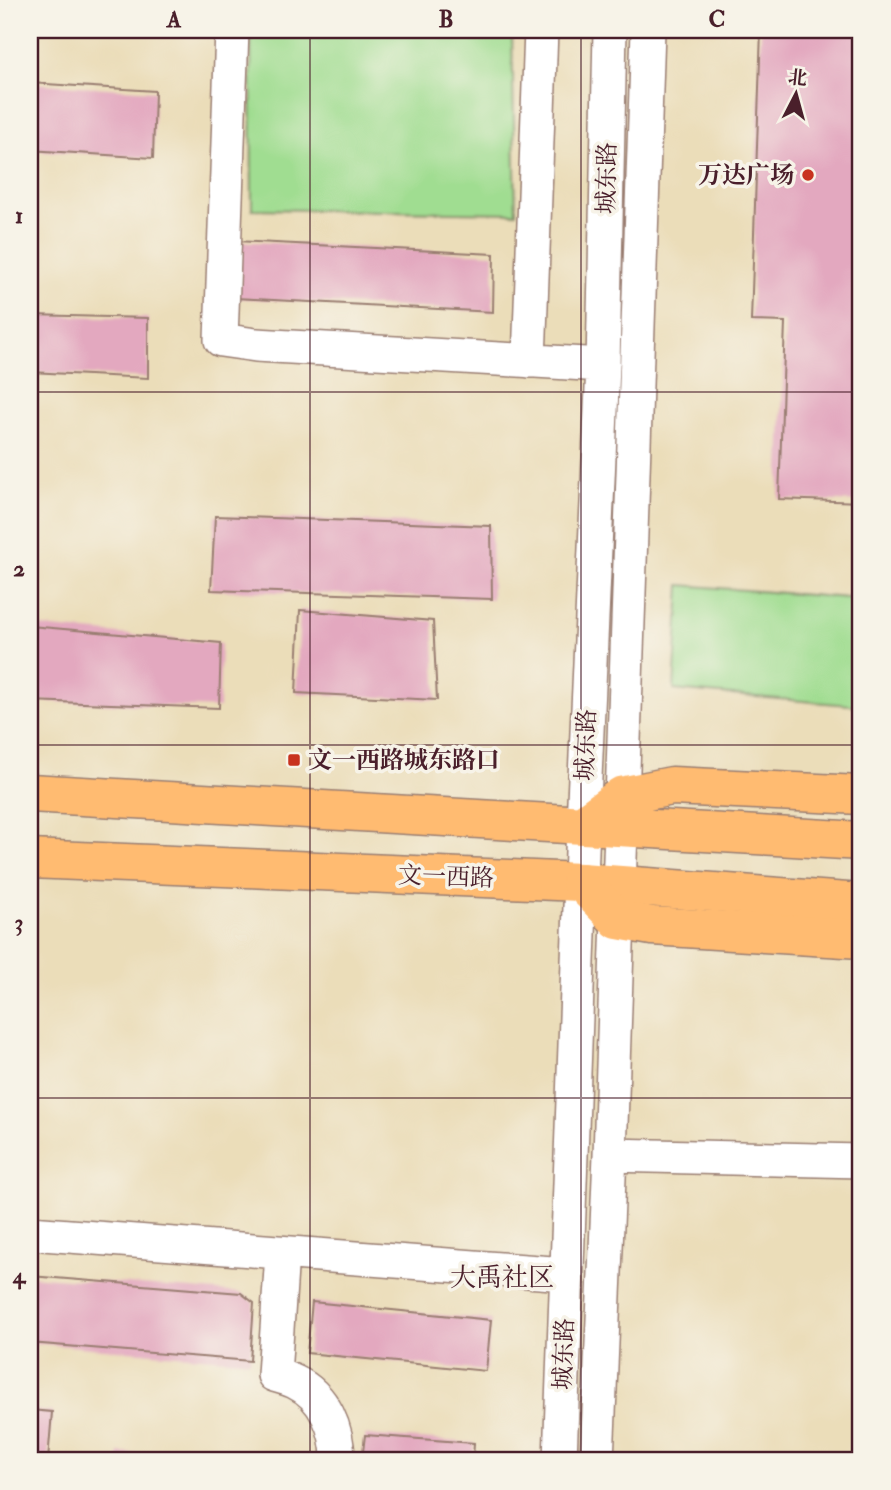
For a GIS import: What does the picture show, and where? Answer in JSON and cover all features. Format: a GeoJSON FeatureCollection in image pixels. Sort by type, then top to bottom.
{"type":"FeatureCollection","features":[{"type":"Feature","properties":{"kind":"main road"},"geometry":{"type":"LineString","coordinates":[[30,793],[583,824],[621,811],[672,786],[861,796]]}},
{"type":"Feature","properties":{"kind":"main road"},"geometry":{"type":"LineString","coordinates":[[621,811],[861,841]]}},
{"type":"Feature","properties":{"kind":"main road","name":"文一西路"},"geometry":{"type":"LineString","coordinates":[[30,859],[581,882]]}},
{"type":"Feature","properties":{"kind":"main road"},"geometry":{"type":"LineString","coordinates":[[581,882],[652,926],[861,939]]}},
{"type":"Feature","properties":{"kind":"main road"},"geometry":{"type":"LineString","coordinates":[[618,903],[861,903]]}},
{"type":"Feature","properties":{"kind":"street"},"geometry":{"type":"LineString","coordinates":[[232,30],[221,340],[256,345],[603,365]]}},
{"type":"Feature","properties":{"kind":"street"},"geometry":{"type":"LineString","coordinates":[[529,361],[541,30]]}},
{"type":"Feature","properties":{"kind":"street","name":"城东路"},"geometry":{"type":"LineString","coordinates":[[560,1460],[603,365],[610,30]]}},
{"type":"Feature","properties":{"kind":"street","name":"城东路"},"geometry":{"type":"LineString","coordinates":[[597,1460],[610,1155],[648,30]]}},
{"type":"Feature","properties":{"kind":"street"},"geometry":{"type":"LineString","coordinates":[[610,1155],[861,1161]]}},
{"type":"Feature","properties":{"kind":"street"},"geometry":{"type":"LineString","coordinates":[[30,1233],[566,1274]]}},
{"type":"Feature","properties":{"kind":"street"},"geometry":{"type":"LineString","coordinates":[[282,1253],[274,1375],[296,1382],[323,1403],[338,1443],[338,1460]]}},
{"type":"Feature","properties":{"kind":"green space"},"geometry":{"type":"Polygon","coordinates":[[[251,30],[428,30],[512,35],[516,213],[252,209],[251,30]]]}},
{"type":"Feature","properties":{"kind":"green space"},"geometry":{"type":"Polygon","coordinates":[[[680,585],[861,599],[861,706],[674,690],[680,585]]]}},
{"type":"Feature","properties":{"kind":"building","name":"万达广场"},"geometry":{"type":"Polygon","coordinates":[[[761,30],[861,30],[861,502],[779,499],[785,322],[751,321],[761,30]]]}},
{"type":"Feature","properties":{"kind":"building"},"geometry":{"type":"Polygon","coordinates":[[[30,83],[155,91],[153,158],[30,150],[30,83]]]}},
{"type":"Feature","properties":{"kind":"building"},"geometry":{"type":"Polygon","coordinates":[[[236,241],[494,254],[493,312],[235,298],[236,241]]]}},
{"type":"Feature","properties":{"kind":"building"},"geometry":{"type":"Polygon","coordinates":[[[30,315],[148,318],[148,378],[30,372],[30,315]]]}},
{"type":"Feature","properties":{"kind":"building"},"geometry":{"type":"Polygon","coordinates":[[[215,516],[491,526],[492,599],[211,590],[215,516]]]}},
{"type":"Feature","properties":{"kind":"building"},"geometry":{"type":"Polygon","coordinates":[[[300,610],[433,621],[437,700],[296,693],[300,610]]]}},
{"type":"Feature","properties":{"kind":"building"},"geometry":{"type":"Polygon","coordinates":[[[30,626],[221,643],[219,708],[30,701],[30,626]]]}},
{"type":"Feature","properties":{"kind":"building"},"geometry":{"type":"Polygon","coordinates":[[[30,1276],[241,1293],[254,1303],[250,1361],[30,1343],[30,1276]]]}},
{"type":"Feature","properties":{"kind":"building"},"geometry":{"type":"Polygon","coordinates":[[[312,1302],[491,1320],[486,1371],[307,1353],[312,1302]]]}},
{"type":"Feature","properties":{"kind":"building"},"geometry":{"type":"Polygon","coordinates":[[[30,1410],[52,1412],[48,1460],[30,1460],[30,1410]]]}},
{"type":"Feature","properties":{"kind":"building"},"geometry":{"type":"Polygon","coordinates":[[[365,1435],[474,1443],[473,1460],[362,1460],[365,1435]]]}},
{"type":"Feature","properties":{"kind":"building"},"geometry":{"type":"Polygon","coordinates":[[[119,1453],[194,1458],[194,1460],[119,1460],[119,1453]]]}},
{"type":"Feature","properties":{"kind":"place","name":"万达广场"},"geometry":{"type":"Point","coordinates":[808,175]}},
{"type":"Feature","properties":{"kind":"place","name":"文一西路城东路口"},"geometry":{"type":"Point","coordinates":[294,760]}},
{"type":"Feature","properties":{"kind":"district","name":"大禹社区"},"geometry":{"type":"Point","coordinates":[502,1278]}}]}
